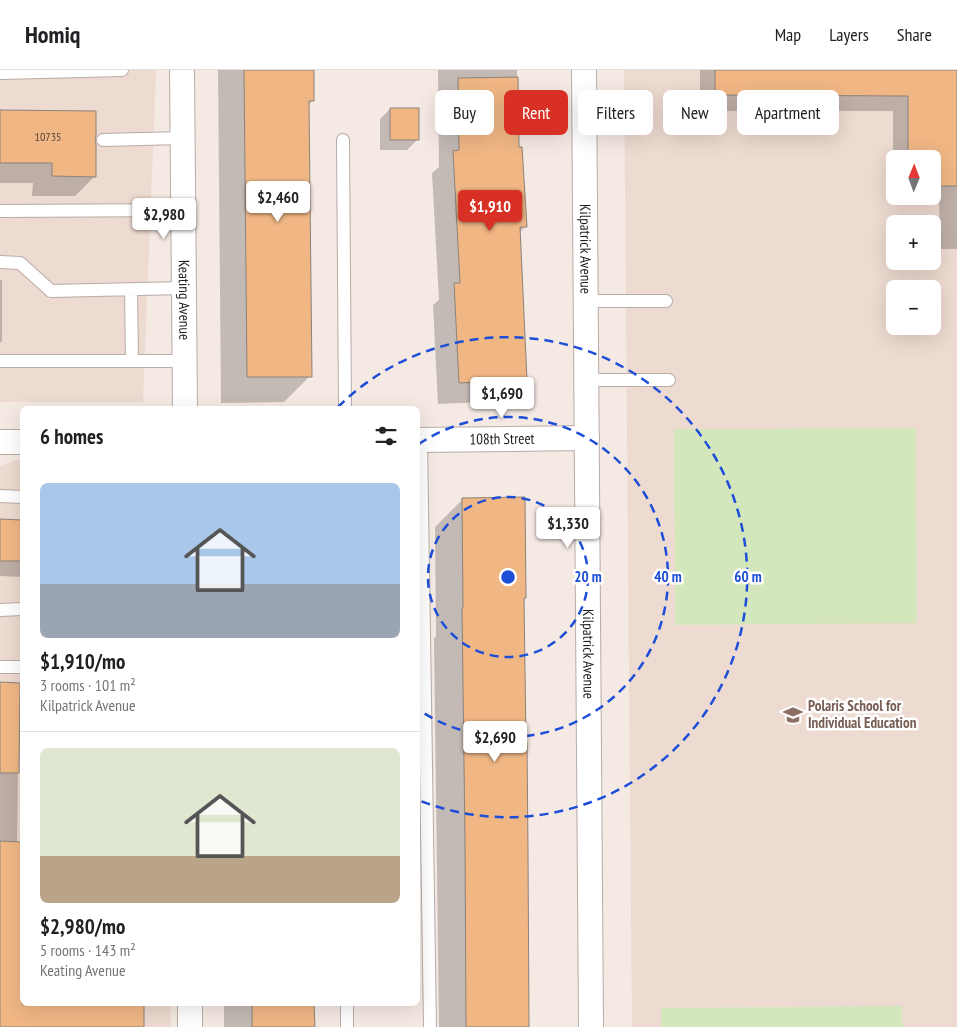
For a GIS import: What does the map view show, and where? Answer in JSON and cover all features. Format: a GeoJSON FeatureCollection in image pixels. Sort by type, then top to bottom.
{"type":"FeatureCollection","features":[{"type":"Feature","properties":{"kind":"street","name":"Keating Avenue"},"geometry":{"type":"LineString","coordinates":[[182,70],[185,406]]}},
{"type":"Feature","properties":{"kind":"street","name":"Kilpatrick Avenue"},"geometry":{"type":"LineString","coordinates":[[584,70],[591,1027]]}},
{"type":"Feature","properties":{"kind":"street","name":"108th Street"},"geometry":{"type":"LineString","coordinates":[[420,440],[587,438]]}},
{"type":"Feature","properties":{"kind":"street"},"geometry":{"type":"LineString","coordinates":[[0,442],[20,442]]}},
{"type":"Feature","properties":{"kind":"street"},"geometry":{"type":"LineString","coordinates":[[190,1006],[190,1027]]}},
{"type":"Feature","properties":{"kind":"lane"},"geometry":{"type":"LineString","coordinates":[[0,73],[122,70]]}},
{"type":"Feature","properties":{"kind":"lane"},"geometry":{"type":"LineString","coordinates":[[103,140],[182,138]]}},
{"type":"Feature","properties":{"kind":"lane"},"geometry":{"type":"LineString","coordinates":[[343,140],[345,406]]}},
{"type":"Feature","properties":{"kind":"lane"},"geometry":{"type":"LineString","coordinates":[[0,210],[183,210]]}},
{"type":"Feature","properties":{"kind":"lane"},"geometry":{"type":"LineString","coordinates":[[0,262],[20,263],[51,291],[184,288]]}},
{"type":"Feature","properties":{"kind":"lane"},"geometry":{"type":"LineString","coordinates":[[131,289],[132,361]]}},
{"type":"Feature","properties":{"kind":"lane"},"geometry":{"type":"LineString","coordinates":[[586,300],[666,301]]}},
{"type":"Feature","properties":{"kind":"lane"},"geometry":{"type":"LineString","coordinates":[[0,361],[184,361]]}},
{"type":"Feature","properties":{"kind":"lane"},"geometry":{"type":"LineString","coordinates":[[586,380],[669,380]]}},
{"type":"Feature","properties":{"kind":"lane"},"geometry":{"type":"LineString","coordinates":[[420,493],[430,1027]]}},
{"type":"Feature","properties":{"kind":"lane"},"geometry":{"type":"LineString","coordinates":[[0,496],[20,496]]}},
{"type":"Feature","properties":{"kind":"lane"},"geometry":{"type":"LineString","coordinates":[[0,610],[20,610]]}},
{"type":"Feature","properties":{"kind":"lane"},"geometry":{"type":"LineString","coordinates":[[0,667],[20,667]]}},
{"type":"Feature","properties":{"kind":"lane"},"geometry":{"type":"LineString","coordinates":[[347,1006],[347,1027]]}},
{"type":"Feature","properties":{"kind":"shaded area"},"geometry":{"type":"Polygon","coordinates":[[[0,70],[156,70],[143,402],[0,402],[0,70]]]}},
{"type":"Feature","properties":{"kind":"shaded area","name":"Polaris School for Individual Education"},"geometry":{"type":"Polygon","coordinates":[[[624,70],[957,70],[957,1027],[632,1027],[625,135],[653,135],[653,90],[624,90],[624,70]]]}},
{"type":"Feature","properties":{"kind":"shaded area"},"geometry":{"type":"Polygon","coordinates":[[[20,460],[20,1006],[170,1006],[171,1027],[0,1027],[0,466],[20,460]]]}},
{"type":"Feature","properties":{"kind":"green space"},"geometry":{"type":"Polygon","coordinates":[[[916,428],[917,623],[675,625],[674,429],[916,428]]]}},
{"type":"Feature","properties":{"kind":"green space"},"geometry":{"type":"Polygon","coordinates":[[[902,1006],[903,1027],[661,1027],[661,1008],[902,1006]]]}},
{"type":"Feature","properties":{"kind":"building"},"geometry":{"type":"Polygon","coordinates":[[[244,70],[314,70],[314,101],[309,101],[312,377],[247,377],[244,70]]]}},
{"type":"Feature","properties":{"kind":"building"},"geometry":{"type":"Polygon","coordinates":[[[715,70],[957,70],[957,186],[941,186],[941,150],[908,150],[908,96],[839,96],[839,90],[737,90],[737,95],[727,95],[727,90],[715,90],[715,70]]]}},
{"type":"Feature","properties":{"kind":"building"},"geometry":{"type":"Polygon","coordinates":[[[518,77],[518,90],[504,90],[504,135],[519,135],[519,147],[522,147],[527,227],[520,227],[527,380],[459,383],[454,283],[460,283],[453,151],[459,150],[459,135],[494,135],[494,90],[458,90],[458,78],[518,77]]]}},
{"type":"Feature","properties":{"kind":"building"},"geometry":{"type":"Polygon","coordinates":[[[390,108],[419,108],[419,140],[390,140],[390,108]]]}},
{"type":"Feature","properties":{"kind":"building"},"geometry":{"type":"Polygon","coordinates":[[[0,110],[96,111],[96,177],[52,176],[52,163],[0,163],[0,110]]]}},
{"type":"Feature","properties":{"kind":"building"},"geometry":{"type":"Polygon","coordinates":[[[525,497],[526,598],[524,598],[529,1027],[466,1027],[462,498],[525,497]]]}},
{"type":"Feature","properties":{"kind":"building"},"geometry":{"type":"Polygon","coordinates":[[[0,519],[20,520],[20,561],[0,561],[0,519]]]}},
{"type":"Feature","properties":{"kind":"building"},"geometry":{"type":"Polygon","coordinates":[[[0,682],[20,683],[19,773],[0,773],[0,682]]]}},
{"type":"Feature","properties":{"kind":"building"},"geometry":{"type":"Polygon","coordinates":[[[0,841],[20,842],[20,1006],[144,1006],[144,1027],[0,1027],[0,841]]]}},
{"type":"Feature","properties":{"kind":"building"},"geometry":{"type":"Polygon","coordinates":[[[252,1006],[314,1006],[315,1027],[252,1027],[252,1006]]]}},
{"type":"Feature","properties":{"kind":"place","name":"Polaris School for Individual Education"},"geometry":{"type":"Point","coordinates":[793,715]}}]}
